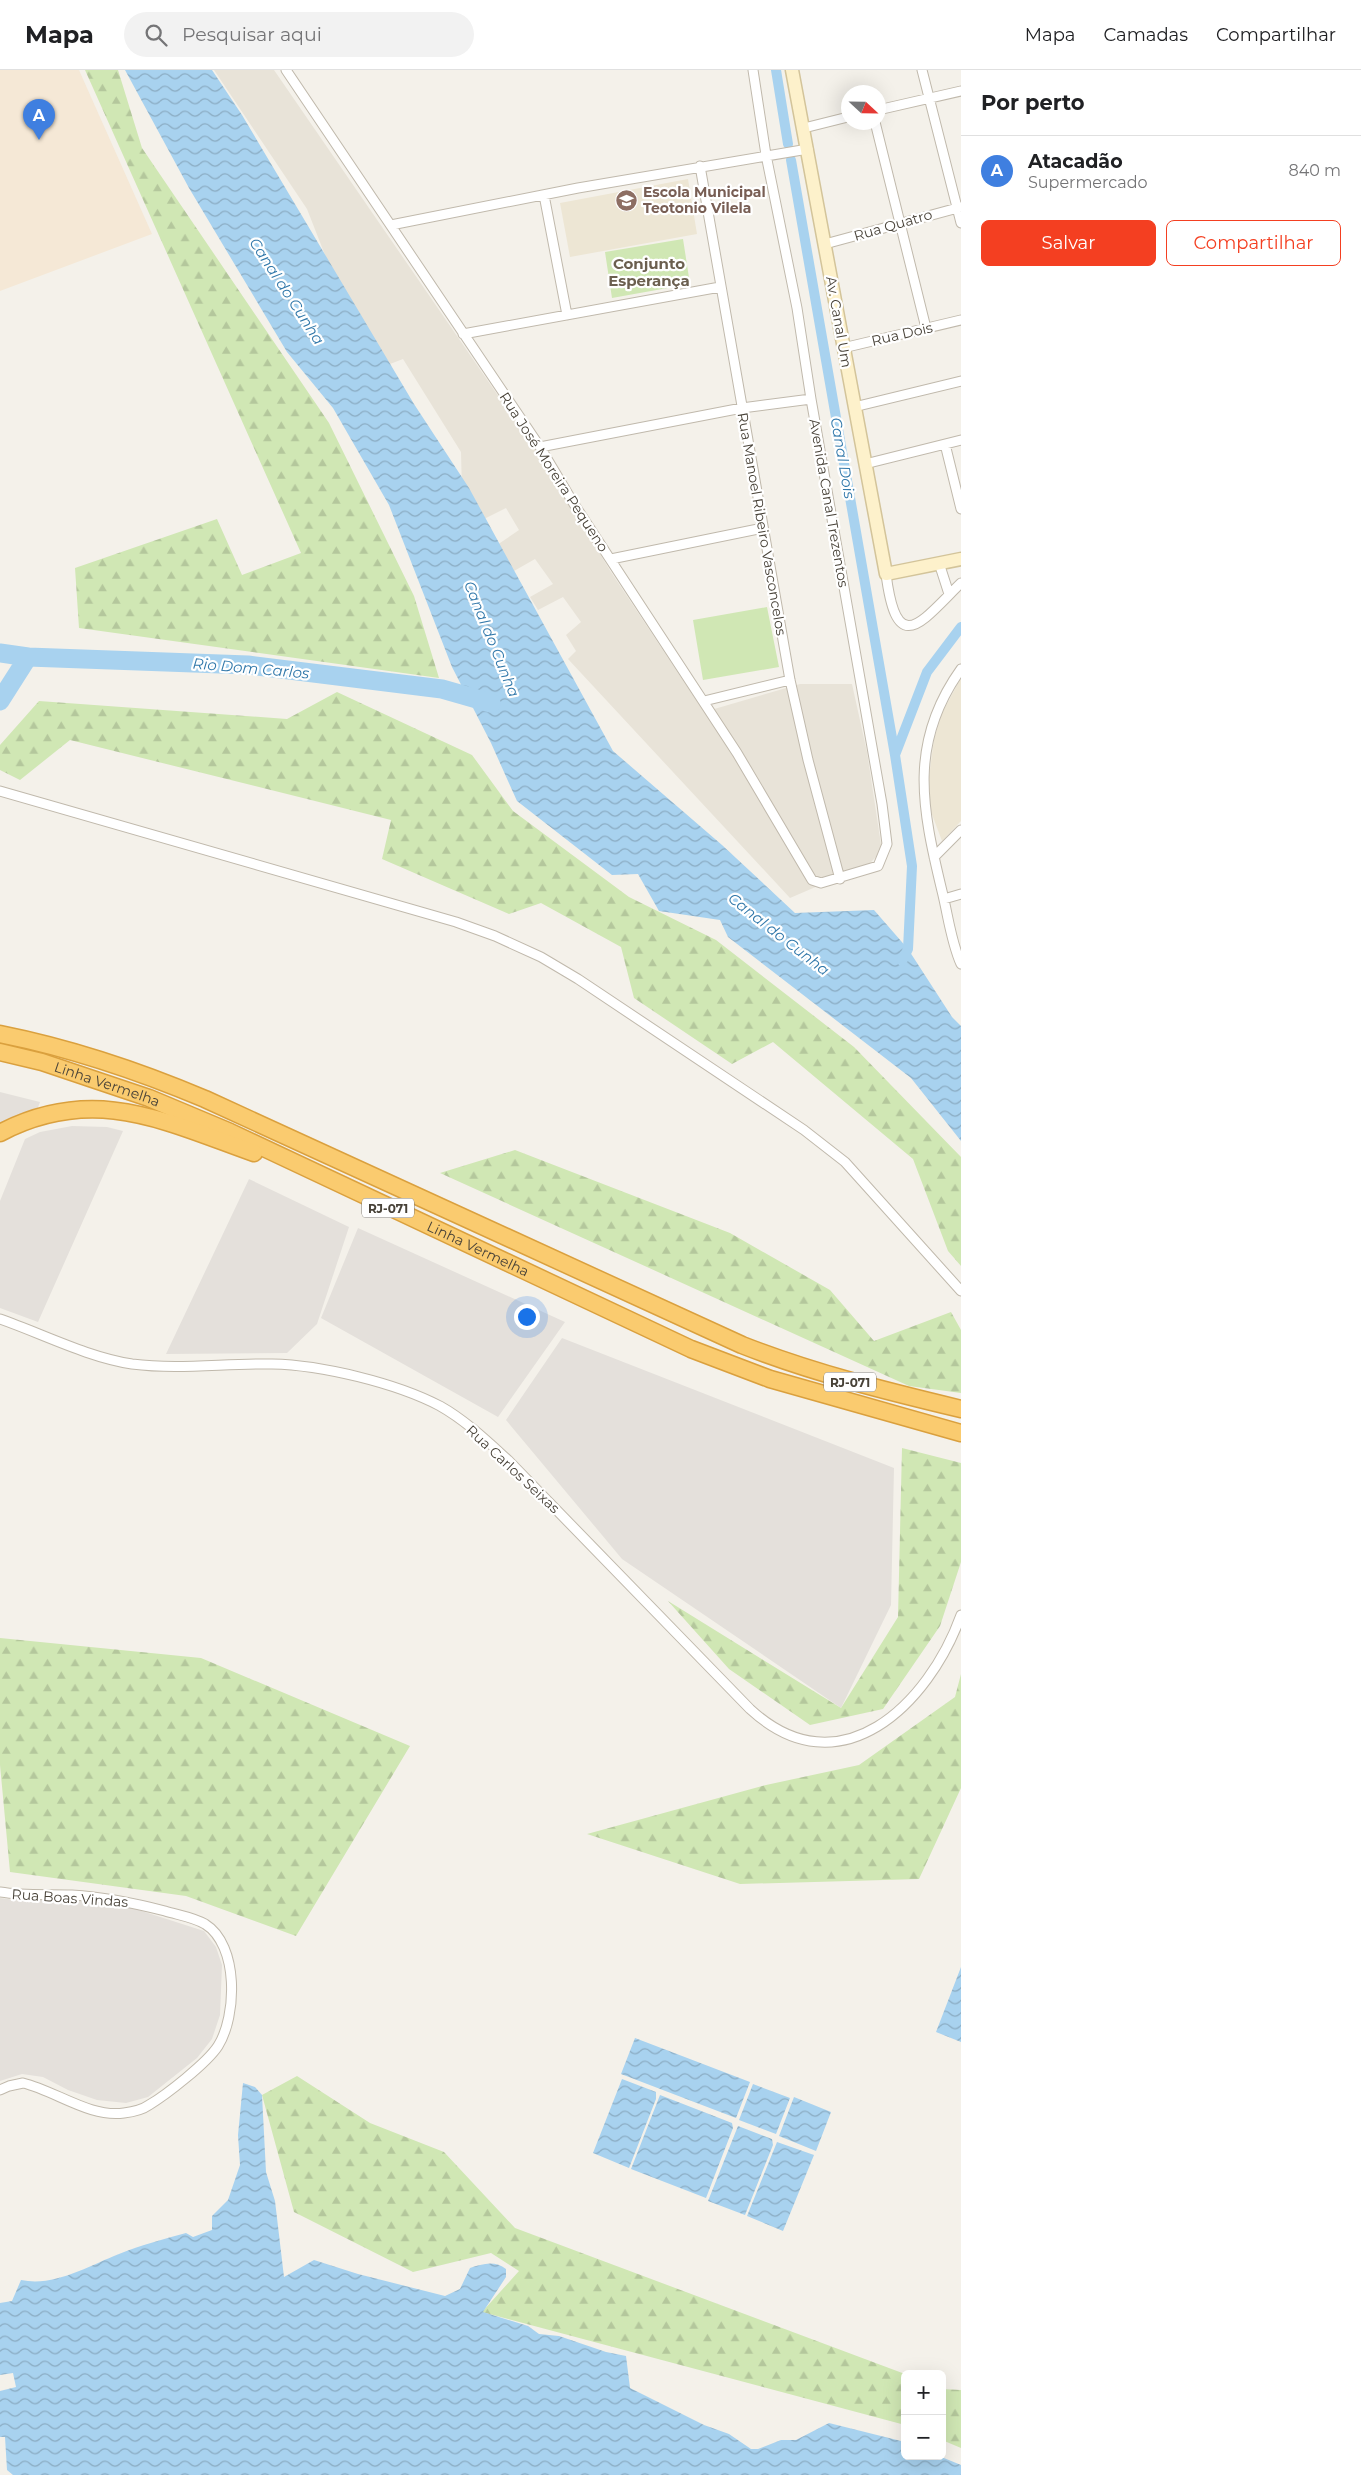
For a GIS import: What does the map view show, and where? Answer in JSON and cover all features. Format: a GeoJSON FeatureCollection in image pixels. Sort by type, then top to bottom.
{"type":"FeatureCollection","features":[{"type":"Feature","properties":{"kind":"highway","name":"Linha Vermelha"},"geometry":{"type":"LineString","coordinates":[[0,1034],[72,1051],[164,1082],[205,1099],[742,1345],[782,1360],[862,1385],[961,1409]]}},
{"type":"Feature","properties":{"kind":"highway","name":"Linha Vermelha"},"geometry":{"type":"LineString","coordinates":[[0,1052],[42,1062],[149,1098],[230,1132],[691,1349],[770,1379],[961,1433]]}},
{"type":"Feature","properties":{"kind":"highway"},"geometry":{"type":"LineString","coordinates":[[0,1133],[40,1116],[89,1108],[133,1112],[340,1184]]}},
{"type":"Feature","properties":{"kind":"street","name":"Rua José Moreira Pequeno"},"geometry":{"type":"LineString","coordinates":[[286,70],[540,447],[574,504],[737,753],[812,880]]}},
{"type":"Feature","properties":{"kind":"street","name":"Avenida Canal Trezentos"},"geometry":{"type":"LineString","coordinates":[[753,70],[766,155],[797,308],[887,844],[882,860],[876,868],[821,883],[812,880]]}},
{"type":"Feature","properties":{"kind":"street","name":"Av. Canal Um"},"geometry":{"type":"LineString","coordinates":[[792,70],[886,574]]}},
{"type":"Feature","properties":{"kind":"street"},"geometry":{"type":"LineString","coordinates":[[922,70],[928,99],[959,207],[961,223]]}},
{"type":"Feature","properties":{"kind":"street"},"geometry":{"type":"LineString","coordinates":[[886,108],[961,91]]}},
{"type":"Feature","properties":{"kind":"street"},"geometry":{"type":"LineString","coordinates":[[804,128],[841,119]]}},
{"type":"Feature","properties":{"kind":"street"},"geometry":{"type":"LineString","coordinates":[[877,130],[926,328]]}},
{"type":"Feature","properties":{"kind":"street"},"geometry":{"type":"LineString","coordinates":[[391,225],[544,194],[808,149]]}},
{"type":"Feature","properties":{"kind":"street","name":"Rua Manoel Ribeiro Vasconcelos"},"geometry":{"type":"LineString","coordinates":[[700,166],[790,680],[808,760],[840,879]]}},
{"type":"Feature","properties":{"kind":"street"},"geometry":{"type":"LineString","coordinates":[[544,194],[567,315]]}},
{"type":"Feature","properties":{"kind":"street","name":"Rua Quatro"},"geometry":{"type":"LineString","coordinates":[[825,244],[959,207]]}},
{"type":"Feature","properties":{"kind":"street"},"geometry":{"type":"LineString","coordinates":[[463,334],[720,286]]}},
{"type":"Feature","properties":{"kind":"street","name":"Rua Dois"},"geometry":{"type":"LineString","coordinates":[[843,348],[961,320]]}},
{"type":"Feature","properties":{"kind":"street"},"geometry":{"type":"LineString","coordinates":[[854,408],[961,381]]}},
{"type":"Feature","properties":{"kind":"street"},"geometry":{"type":"LineString","coordinates":[[540,447],[742,408],[811,398]]}},
{"type":"Feature","properties":{"kind":"street"},"geometry":{"type":"LineString","coordinates":[[865,464],[961,440]]}},
{"type":"Feature","properties":{"kind":"street"},"geometry":{"type":"LineString","coordinates":[[945,444],[961,509]]}},
{"type":"Feature","properties":{"kind":"street"},"geometry":{"type":"LineString","coordinates":[[610,559],[763,528]]}},
{"type":"Feature","properties":{"kind":"street"},"geometry":{"type":"LineString","coordinates":[[961,559],[886,574],[891,608],[894,616],[905,625],[918,623],[926,618],[961,583]]}},
{"type":"Feature","properties":{"kind":"street"},"geometry":{"type":"LineString","coordinates":[[939,563],[949,594]]}},
{"type":"Feature","properties":{"kind":"street"},"geometry":{"type":"LineString","coordinates":[[961,669],[938,706],[930,730],[925,756],[923,788],[934,858],[961,964]]}},
{"type":"Feature","properties":{"kind":"street"},"geometry":{"type":"LineString","coordinates":[[704,701],[790,680]]}},
{"type":"Feature","properties":{"kind":"street"},"geometry":{"type":"LineString","coordinates":[[0,791],[456,922],[494,936],[541,957],[578,979],[762,1101],[834,1152],[961,1291]]}},
{"type":"Feature","properties":{"kind":"street"},"geometry":{"type":"LineString","coordinates":[[934,858],[961,830]]}},
{"type":"Feature","properties":{"kind":"street"},"geometry":{"type":"LineString","coordinates":[[944,899],[961,894]]}},
{"type":"Feature","properties":{"kind":"street","name":"Rua Carlos Seixas"},"geometry":{"type":"LineString","coordinates":[[0,1319],[113,1360],[181,1367],[274,1364],[314,1369],[389,1385],[441,1406],[482,1436],[508,1460],[761,1719],[785,1733],[799,1737],[835,1741],[860,1736],[875,1729],[906,1704],[946,1648],[961,1615]]}},
{"type":"Feature","properties":{"kind":"street","name":"Rua Boas Vindas"},"geometry":{"type":"LineString","coordinates":[[0,1892],[26,1895],[72,1895],[131,1902],[193,1919],[212,1929],[220,1940],[226,1950],[231,1974],[228,2020],[224,2035],[216,2048],[175,2086],[148,2106],[134,2111],[110,2115],[23,2084],[9,2086],[0,2090]]}},
{"type":"Feature","properties":{"kind":"shaded area"},"geometry":{"type":"Polygon","coordinates":[[[0,70],[79,70],[152,234],[0,291],[0,70]]]}},
{"type":"Feature","properties":{"kind":"shaded area"},"geometry":{"type":"Polygon","coordinates":[[[214,70],[274,70],[541,458],[611,572],[704,712],[800,684],[852,684],[867,752],[882,851],[869,864],[790,898],[568,659],[576,651],[566,635],[581,622],[563,597],[538,610],[530,597],[553,584],[535,559],[514,571],[497,545],[519,530],[506,508],[480,521],[462,492],[461,452],[403,359],[390,364],[336,283],[307,209],[214,70]]]}},
{"type":"Feature","properties":{"kind":"shaded area"},"geometry":{"type":"Polygon","coordinates":[[[688,179],[697,234],[570,257],[560,203],[688,179]]]}},
{"type":"Feature","properties":{"kind":"shaded area"},"geometry":{"type":"Polygon","coordinates":[[[961,678],[961,821],[942,841],[930,809],[929,777],[934,739],[942,713],[961,678]]]}},
{"type":"Feature","properties":{"kind":"shaded area"},"geometry":{"type":"Polygon","coordinates":[[[0,1092],[40,1102],[37,1110],[0,1125],[0,1092]]]}},
{"type":"Feature","properties":{"kind":"shaded area"},"geometry":{"type":"Polygon","coordinates":[[[72,1126],[107,1127],[123,1131],[38,1322],[0,1308],[0,1201],[25,1139],[40,1132],[72,1126]]]}},
{"type":"Feature","properties":{"kind":"shaded area"},"geometry":{"type":"Polygon","coordinates":[[[249,1179],[349,1227],[317,1324],[287,1353],[166,1354],[249,1179]]]}},
{"type":"Feature","properties":{"kind":"shaded area"},"geometry":{"type":"Polygon","coordinates":[[[358,1228],[565,1322],[498,1417],[321,1318],[358,1228]]]}},
{"type":"Feature","properties":{"kind":"shaded area"},"geometry":{"type":"Polygon","coordinates":[[[562,1338],[894,1468],[891,1605],[841,1708],[622,1559],[506,1420],[562,1338]]]}},
{"type":"Feature","properties":{"kind":"shaded area"},"geometry":{"type":"Polygon","coordinates":[[[0,1898],[23,1901],[59,1899],[123,1905],[204,1931],[216,1947],[222,1965],[220,2015],[212,2039],[197,2058],[148,2097],[126,2103],[97,2100],[68,2090],[43,2077],[22,2074],[0,2081],[0,1898]]]}},
{"type":"Feature","properties":{"kind":"green space"},"geometry":{"type":"Polygon","coordinates":[[[85,70],[118,70],[142,148],[329,423],[414,596],[439,678],[79,628],[75,568],[217,519],[242,575],[301,553],[85,70]]]}},
{"type":"Feature","properties":{"kind":"green space"},"geometry":{"type":"Polygon","coordinates":[[[683,239],[690,284],[612,298],[605,252],[683,239]]]}},
{"type":"Feature","properties":{"kind":"green space"},"geometry":{"type":"Polygon","coordinates":[[[767,607],[779,667],[703,680],[693,620],[767,607]]]}},
{"type":"Feature","properties":{"kind":"green space"},"geometry":{"type":"Polygon","coordinates":[[[337,692],[472,755],[513,811],[629,897],[716,940],[854,1047],[961,1157],[961,1266],[948,1251],[913,1159],[773,1042],[732,1064],[634,998],[621,947],[541,903],[509,914],[382,859],[391,820],[70,740],[20,780],[0,770],[0,745],[39,701],[287,719],[337,692]]]}},
{"type":"Feature","properties":{"kind":"green space"},"geometry":{"type":"Polygon","coordinates":[[[515,1150],[730,1233],[830,1290],[874,1341],[951,1312],[961,1330],[961,1393],[909,1386],[440,1173],[515,1150]]]}},
{"type":"Feature","properties":{"kind":"green space"},"geometry":{"type":"Polygon","coordinates":[[[902,1448],[961,1463],[961,1562],[940,1626],[883,1709],[810,1725],[729,1669],[668,1601],[841,1708],[898,1617],[902,1448]]]}},
{"type":"Feature","properties":{"kind":"green space"},"geometry":{"type":"Polygon","coordinates":[[[0,1638],[201,1658],[410,1746],[296,1936],[186,1896],[10,1872],[0,1765],[0,1638]]]}},
{"type":"Feature","properties":{"kind":"green space"},"geometry":{"type":"Polygon","coordinates":[[[961,1674],[961,1788],[919,1879],[740,1884],[587,1834],[766,1785],[859,1765],[955,1697],[961,1674]]]}},
{"type":"Feature","properties":{"kind":"green space"},"geometry":{"type":"Polygon","coordinates":[[[297,2076],[370,2123],[444,2152],[515,2228],[901,2373],[901,2424],[482,2312],[519,2271],[491,2253],[413,2272],[294,2212],[262,2095],[297,2076]]]}},
{"type":"Feature","properties":{"kind":"green space"},"geometry":{"type":"Polygon","coordinates":[[[946,2389],[961,2390],[961,2448],[946,2442],[946,2389]]]}},
{"type":"Feature","properties":{"kind":"water","name":"Canal do Cunha"},"geometry":{"type":"Polygon","coordinates":[[[125,70],[212,70],[242,115],[414,404],[469,488],[613,751],[722,845],[795,913],[874,910],[908,949],[952,1017],[961,1026],[961,1141],[911,1078],[728,937],[720,920],[659,911],[638,874],[612,875],[517,801],[491,743],[452,667],[389,505],[333,408],[287,352],[189,188],[125,70]]]}},
{"type":"Feature","properties":{"kind":"water"},"geometry":{"type":"Polygon","coordinates":[[[961,1967],[961,2042],[936,2032],[961,1967]]]}},
{"type":"Feature","properties":{"kind":"water"},"geometry":{"type":"Polygon","coordinates":[[[635,2038],[750,2082],[736,2118],[621,2074],[635,2038]]]}},
{"type":"Feature","properties":{"kind":"water"},"geometry":{"type":"Polygon","coordinates":[[[622,2079],[656,2092],[656,2099],[629,2168],[593,2153],[622,2079]]]}},
{"type":"Feature","properties":{"kind":"water"},"geometry":{"type":"Polygon","coordinates":[[[243,2083],[255,2087],[262,2095],[266,2172],[275,2201],[284,2277],[314,2260],[358,2274],[445,2296],[460,2289],[470,2268],[484,2264],[497,2264],[506,2269],[506,2277],[483,2312],[528,2326],[539,2334],[559,2336],[606,2352],[626,2356],[630,2388],[704,2425],[729,2434],[751,2449],[758,2449],[781,2440],[796,2440],[829,2423],[901,2441],[901,2460],[946,2459],[961,2465],[961,2475],[13,2475],[7,2470],[5,2437],[0,2437],[0,2391],[16,2387],[13,2373],[0,2375],[0,2303],[12,2301],[21,2280],[46,2281],[59,2278],[144,2245],[186,2233],[193,2237],[212,2230],[212,2216],[228,2200],[240,2165],[238,2135],[243,2083]]]}},
{"type":"Feature","properties":{"kind":"water"},"geometry":{"type":"Polygon","coordinates":[[[753,2084],[790,2098],[776,2134],[739,2120],[753,2084]]]}},
{"type":"Feature","properties":{"kind":"water"},"geometry":{"type":"Polygon","coordinates":[[[660,2095],[732,2123],[733,2128],[706,2198],[631,2169],[660,2095]]]}},
{"type":"Feature","properties":{"kind":"water"},"geometry":{"type":"Polygon","coordinates":[[[794,2097],[831,2112],[816,2151],[779,2136],[794,2097]]]}},
{"type":"Feature","properties":{"kind":"water"},"geometry":{"type":"Polygon","coordinates":[[[738,2126],[772,2139],[773,2145],[745,2215],[708,2201],[738,2126]]]}},
{"type":"Feature","properties":{"kind":"water"},"geometry":{"type":"Polygon","coordinates":[[[777,2142],[814,2155],[783,2231],[747,2216],[777,2142]]]}},
{"type":"Feature","properties":{"kind":"waterway","name":"Canal Dois"},"geometry":{"type":"LineString","coordinates":[[776,70],[788,144]]}},
{"type":"Feature","properties":{"kind":"waterway","name":"Canal Dois"},"geometry":{"type":"LineString","coordinates":[[791,160],[895,755]]}},
{"type":"Feature","properties":{"kind":"waterway"},"geometry":{"type":"LineString","coordinates":[[902,961],[908,949],[912,866],[895,755],[927,672],[961,627]]}},
{"type":"Feature","properties":{"kind":"waterway"},"geometry":{"type":"LineString","coordinates":[[0,653],[28,657]]}},
{"type":"Feature","properties":{"kind":"waterway","name":"Rio Dom Carlos"},"geometry":{"type":"LineString","coordinates":[[0,701],[28,657],[248,665],[442,689],[491,703]]}},
{"type":"Feature","properties":{"kind":"place","name":"Atacadão"},"geometry":{"type":"Point","coordinates":[39,140]}},
{"type":"Feature","properties":{"kind":"place","name":"Escola Municipal Teotonio Vilela"},"geometry":{"type":"Point","coordinates":[627,200]}},
{"type":"Feature","properties":{"kind":"district","name":"Conjunto Esperança"},"geometry":{"type":"Point","coordinates":[649,272]}}]}
